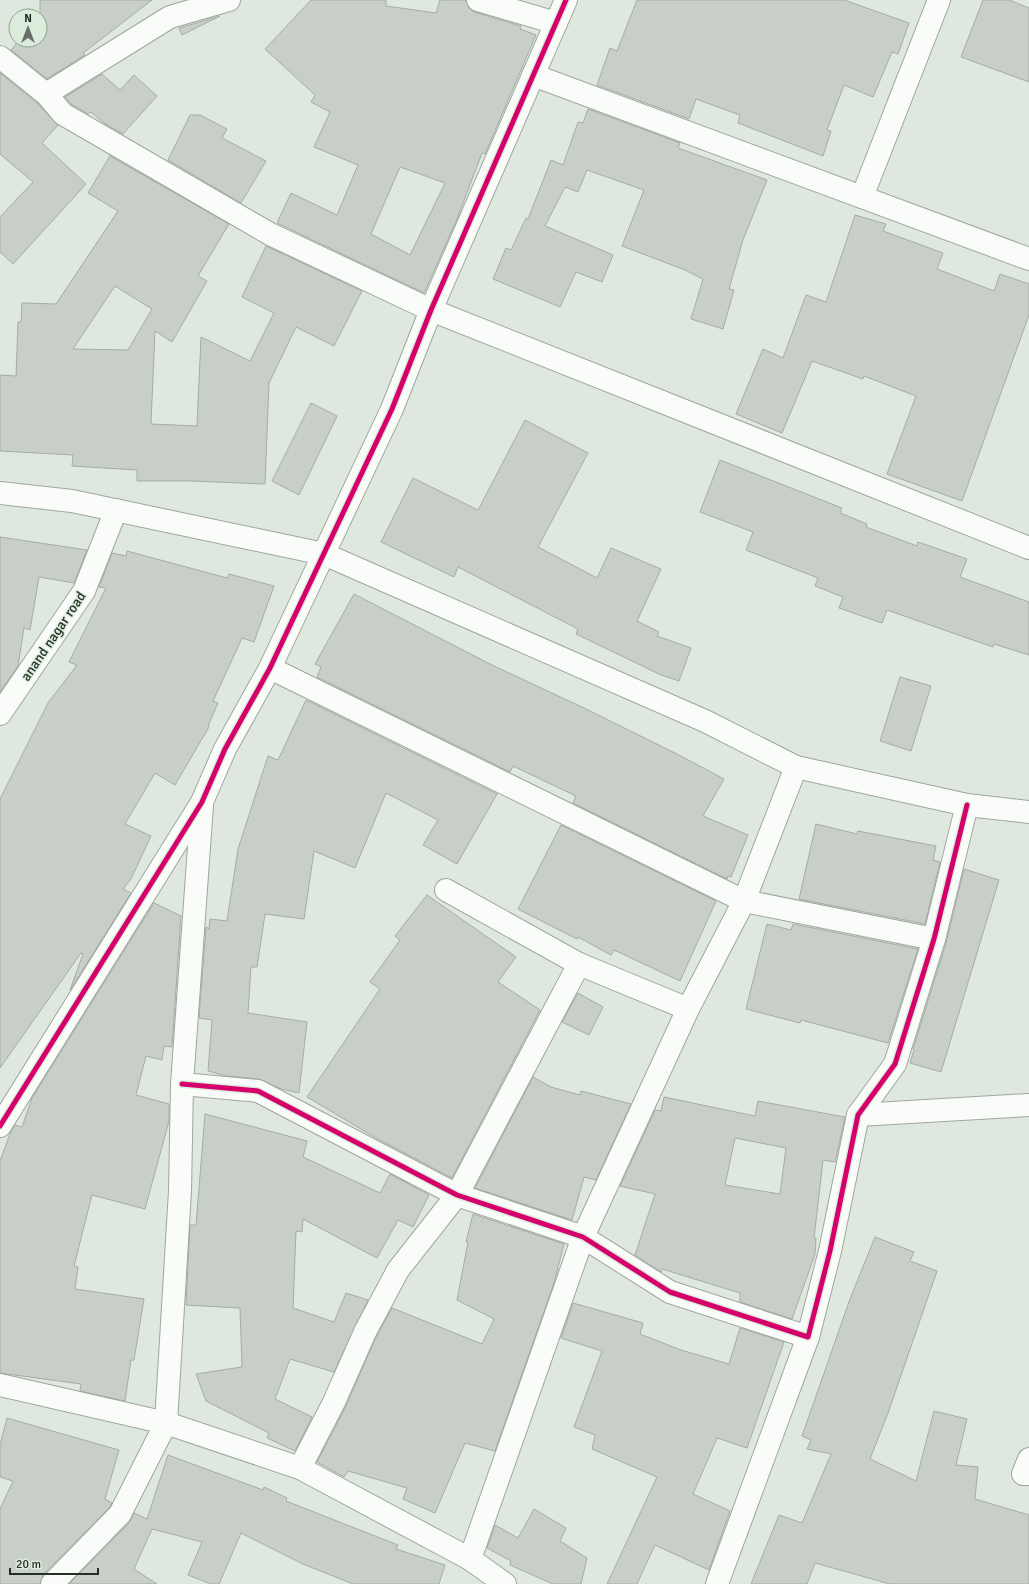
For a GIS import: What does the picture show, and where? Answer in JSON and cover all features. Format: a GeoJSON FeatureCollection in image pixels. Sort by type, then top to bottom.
{"type":"FeatureCollection","features":[{"type":"Feature","properties":{"kind":"street"},"geometry":{"type":"LineString","coordinates":[[46,94],[170,17],[229,0]]}},
{"type":"Feature","properties":{"kind":"street"},"geometry":{"type":"LineString","coordinates":[[478,0],[556,23]]}},
{"type":"Feature","properties":{"kind":"street"},"geometry":{"type":"LineString","coordinates":[[0,1126],[202,802],[225,749],[270,668],[392,409],[431,310],[566,0]]}},
{"type":"Feature","properties":{"kind":"street"},"geometry":{"type":"LineString","coordinates":[[862,197],[939,0]]}},
{"type":"Feature","properties":{"kind":"street"},"geometry":{"type":"LineString","coordinates":[[0,58],[46,94],[63,114],[270,234],[431,310],[1029,548]]}},
{"type":"Feature","properties":{"kind":"street"},"geometry":{"type":"LineString","coordinates":[[533,76],[1029,259]]}},
{"type":"Feature","properties":{"kind":"street"},"geometry":{"type":"LineString","coordinates":[[0,493],[72,501],[324,554],[705,721],[796,767],[968,805],[1029,812]]}},
{"type":"Feature","properties":{"kind":"street","name":"anand nagar road"},"geometry":{"type":"LineString","coordinates":[[0,714],[84,591],[116,510]]}},
{"type":"Feature","properties":{"kind":"street"},"geometry":{"type":"LineString","coordinates":[[270,668],[744,901],[934,939]]}},
{"type":"Feature","properties":{"kind":"street"},"geometry":{"type":"LineString","coordinates":[[470,1559],[583,1237],[688,1009],[744,901],[796,767]]}},
{"type":"Feature","properties":{"kind":"street"},"geometry":{"type":"LineString","coordinates":[[52,1584],[120,1514],[166,1424],[180,1191],[182,1084],[202,802]]}},
{"type":"Feature","properties":{"kind":"street"},"geometry":{"type":"LineString","coordinates":[[717,1584],[808,1337],[830,1251],[858,1115],[895,1064],[934,939],[968,805]]}},
{"type":"Feature","properties":{"kind":"street"},"geometry":{"type":"LineString","coordinates":[[446,890],[579,964],[688,1009]]}},
{"type":"Feature","properties":{"kind":"street"},"geometry":{"type":"LineString","coordinates":[[300,1468],[334,1402],[365,1332],[398,1270],[457,1195],[579,964]]}},
{"type":"Feature","properties":{"kind":"street"},"geometry":{"type":"LineString","coordinates":[[182,1084],[258,1091],[457,1195],[583,1237],[670,1292],[808,1337]]}},
{"type":"Feature","properties":{"kind":"street"},"geometry":{"type":"LineString","coordinates":[[858,1115],[1029,1105]]}},
{"type":"Feature","properties":{"kind":"street"},"geometry":{"type":"LineString","coordinates":[[0,1385],[166,1424],[300,1468],[470,1559],[505,1584]]}},
{"type":"Feature","properties":{"kind":"street"},"geometry":{"type":"LineString","coordinates":[[1029,1459],[1024,1474],[1029,1474]]}},
{"type":"Feature","properties":{"kind":"building"},"geometry":{"type":"Polygon","coordinates":[[[40,0],[152,0],[83,53],[85,55],[47,79],[11,50],[13,48],[48,48],[48,8],[40,8],[40,0]]]}},
{"type":"Feature","properties":{"kind":"building"},"geometry":{"type":"Polygon","coordinates":[[[311,0],[386,0],[386,6],[436,13],[440,0],[466,0],[469,8],[474,12],[521,26],[520,29],[536,35],[485,154],[482,153],[457,219],[424,293],[277,223],[291,193],[337,215],[358,165],[314,147],[330,112],[311,102],[315,95],[265,49],[311,0]],[[400,167],[371,234],[410,255],[445,183],[400,167]]]}},
{"type":"Feature","properties":{"kind":"building"},"geometry":{"type":"Polygon","coordinates":[[[637,0],[844,0],[909,23],[898,54],[892,52],[873,97],[844,85],[827,130],[831,131],[823,156],[738,123],[740,115],[696,99],[689,119],[597,85],[610,48],[617,51],[637,0]]]}},
{"type":"Feature","properties":{"kind":"building"},"geometry":{"type":"Polygon","coordinates":[[[983,0],[1009,0],[1029,8],[1029,82],[961,57],[983,0]]]}},
{"type":"Feature","properties":{"kind":"building"},"geometry":{"type":"Polygon","coordinates":[[[220,16],[182,35],[179,28],[220,16]]]}},
{"type":"Feature","properties":{"kind":"building"},"geometry":{"type":"Polygon","coordinates":[[[0,73],[37,103],[58,125],[42,143],[86,184],[13,264],[0,252],[0,217],[33,182],[0,154],[0,73]]]}},
{"type":"Feature","properties":{"kind":"building"},"geometry":{"type":"Polygon","coordinates":[[[102,74],[120,90],[134,75],[157,96],[123,134],[104,123],[91,112],[88,114],[71,104],[65,97],[102,74]]]}},
{"type":"Feature","properties":{"kind":"building"},"geometry":{"type":"Polygon","coordinates":[[[588,109],[680,143],[678,148],[767,180],[743,240],[729,289],[734,290],[723,329],[691,319],[703,279],[685,270],[622,246],[644,190],[587,170],[578,192],[565,187],[545,226],[613,255],[602,282],[576,272],[560,307],[493,279],[506,248],[511,250],[526,218],[528,219],[551,160],[563,165],[578,122],[583,123],[588,109]]]}},
{"type":"Feature","properties":{"kind":"building"},"geometry":{"type":"Polygon","coordinates":[[[190,115],[200,115],[227,129],[222,138],[266,161],[241,203],[168,160],[190,115]]]}},
{"type":"Feature","properties":{"kind":"building"},"geometry":{"type":"Polygon","coordinates":[[[110,156],[229,224],[198,276],[207,281],[172,342],[155,331],[151,424],[197,426],[201,337],[250,361],[274,313],[242,297],[266,246],[362,291],[334,346],[296,327],[269,383],[265,484],[191,481],[137,481],[137,470],[72,466],[73,455],[0,451],[0,375],[16,376],[18,322],[21,322],[22,303],[56,304],[118,211],[88,193],[110,156]],[[115,286],[73,349],[128,350],[152,309],[115,286]]]}},
{"type":"Feature","properties":{"kind":"building"},"geometry":{"type":"Polygon","coordinates":[[[855,215],[886,224],[883,231],[943,253],[937,269],[994,291],[1000,274],[1029,284],[1029,315],[962,501],[887,474],[916,396],[864,376],[863,379],[812,361],[782,433],[736,414],[763,349],[783,358],[806,295],[826,302],[855,215]]]}},
{"type":"Feature","properties":{"kind":"building"},"geometry":{"type":"Polygon","coordinates":[[[311,403],[337,416],[299,495],[272,481],[311,403]]]}},
{"type":"Feature","properties":{"kind":"building"},"geometry":{"type":"Polygon","coordinates":[[[525,420],[588,453],[538,547],[597,578],[611,548],[661,569],[637,621],[659,632],[657,636],[691,648],[679,681],[661,675],[576,634],[578,629],[458,567],[454,577],[381,542],[413,478],[478,510],[525,420]]]}},
{"type":"Feature","properties":{"kind":"building"},"geometry":{"type":"Polygon","coordinates":[[[720,460],[842,508],[840,513],[867,524],[866,527],[917,546],[918,542],[967,559],[960,577],[1029,602],[1029,655],[994,644],[993,647],[887,610],[882,623],[839,608],[843,597],[815,586],[818,578],[746,550],[753,532],[700,512],[720,460]]]}},
{"type":"Feature","properties":{"kind":"building"},"geometry":{"type":"Polygon","coordinates":[[[0,537],[87,550],[74,583],[39,577],[30,630],[24,628],[18,666],[0,692],[0,537]]]}},
{"type":"Feature","properties":{"kind":"building"},"geometry":{"type":"Polygon","coordinates":[[[127,551],[227,578],[229,574],[274,586],[254,642],[242,638],[213,701],[218,703],[208,726],[209,727],[175,785],[155,773],[125,824],[151,836],[131,879],[123,889],[131,893],[70,990],[83,954],[81,953],[0,1068],[0,799],[48,703],[77,665],[69,662],[106,588],[99,587],[112,553],[126,556],[127,551]]]}},
{"type":"Feature","properties":{"kind":"building"},"geometry":{"type":"Polygon","coordinates":[[[354,594],[492,665],[586,709],[724,779],[703,816],[748,835],[731,877],[728,876],[727,879],[573,803],[576,796],[513,766],[510,772],[317,677],[321,667],[315,664],[354,594]]]}},
{"type":"Feature","properties":{"kind":"building"},"geometry":{"type":"Polygon","coordinates":[[[900,677],[931,686],[911,751],[880,741],[900,677]]]}},
{"type":"Feature","properties":{"kind":"building"},"geometry":{"type":"Polygon","coordinates":[[[306,700],[497,794],[457,864],[423,845],[438,820],[386,793],[355,868],[314,851],[304,919],[265,914],[257,967],[251,967],[248,1013],[307,1022],[299,1093],[281,1089],[259,1079],[226,1076],[208,1071],[212,1020],[199,1018],[206,927],[209,929],[210,919],[227,921],[238,849],[268,756],[278,760],[306,700]]]}},
{"type":"Feature","properties":{"kind":"building"},"geometry":{"type":"Polygon","coordinates":[[[816,824],[857,834],[858,831],[936,846],[933,860],[940,862],[925,924],[799,899],[816,824]]]}},
{"type":"Feature","properties":{"kind":"building"},"geometry":{"type":"Polygon","coordinates":[[[561,825],[716,901],[680,981],[614,950],[611,955],[578,937],[577,939],[518,909],[561,825]]]}},
{"type":"Feature","properties":{"kind":"building"},"geometry":{"type":"Polygon","coordinates":[[[964,869],[999,880],[941,1072],[910,1063],[946,943],[964,869]]]}},
{"type":"Feature","properties":{"kind":"building"},"geometry":{"type":"Polygon","coordinates":[[[427,895],[516,957],[498,982],[540,1010],[452,1178],[376,1138],[307,1097],[380,989],[370,982],[400,940],[395,936],[427,895]]]}},
{"type":"Feature","properties":{"kind":"building"},"geometry":{"type":"Polygon","coordinates":[[[154,903],[181,916],[172,1047],[164,1046],[162,1060],[146,1056],[136,1095],[169,1104],[169,1121],[145,1209],[92,1195],[74,1266],[78,1267],[75,1289],[144,1299],[134,1360],[131,1360],[125,1401],[80,1391],[81,1384],[0,1373],[0,1161],[11,1131],[15,1125],[22,1127],[32,1098],[154,903]]]}},
{"type":"Feature","properties":{"kind":"building"},"geometry":{"type":"Polygon","coordinates":[[[767,924],[791,930],[793,924],[918,949],[888,1043],[801,1020],[800,1023],[746,1009],[767,924]]]}},
{"type":"Feature","properties":{"kind":"building"},"geometry":{"type":"Polygon","coordinates":[[[578,993],[603,1007],[589,1035],[562,1022],[578,993]]]}},
{"type":"Feature","properties":{"kind":"building"},"geometry":{"type":"Polygon","coordinates":[[[533,1077],[551,1087],[580,1095],[581,1091],[631,1104],[596,1180],[584,1177],[572,1220],[475,1188],[533,1077]]]}},
{"type":"Feature","properties":{"kind":"building"},"geometry":{"type":"Polygon","coordinates":[[[664,1097],[755,1116],[758,1101],[845,1117],[835,1162],[823,1160],[814,1238],[816,1238],[815,1254],[792,1319],[740,1302],[740,1293],[662,1269],[661,1272],[635,1255],[655,1194],[620,1186],[655,1110],[661,1111],[664,1097]],[[735,1138],[725,1185],[780,1194],[786,1148],[735,1138]]]}},
{"type":"Feature","properties":{"kind":"building"},"geometry":{"type":"Polygon","coordinates":[[[205,1114],[307,1141],[303,1157],[380,1193],[390,1174],[429,1195],[413,1227],[398,1220],[377,1258],[303,1219],[302,1232],[296,1231],[293,1308],[334,1322],[346,1293],[368,1300],[334,1372],[290,1359],[275,1399],[312,1417],[295,1451],[267,1438],[269,1433],[206,1401],[196,1374],[242,1367],[240,1308],[186,1305],[190,1225],[196,1225],[205,1114]]]}},
{"type":"Feature","properties":{"kind":"building"},"geometry":{"type":"Polygon","coordinates":[[[473,1214],[564,1244],[554,1283],[495,1451],[465,1443],[435,1513],[403,1499],[407,1488],[348,1471],[344,1477],[317,1462],[345,1408],[376,1337],[392,1308],[482,1344],[494,1319],[457,1300],[468,1242],[466,1242],[473,1214]]]}},
{"type":"Feature","properties":{"kind":"building"},"geometry":{"type":"Polygon","coordinates":[[[875,1237],[914,1252],[910,1261],[937,1271],[888,1413],[870,1459],[916,1481],[934,1411],[967,1419],[956,1465],[978,1467],[975,1499],[1029,1515],[1029,1584],[890,1584],[815,1563],[807,1584],[751,1584],[779,1515],[802,1523],[831,1454],[807,1449],[811,1440],[802,1436],[850,1299],[875,1237]]]}},
{"type":"Feature","properties":{"kind":"building"},"geometry":{"type":"Polygon","coordinates":[[[573,1303],[643,1323],[640,1334],[681,1350],[729,1364],[740,1328],[784,1342],[747,1448],[717,1438],[693,1494],[730,1511],[709,1570],[655,1545],[637,1584],[607,1584],[657,1477],[592,1449],[595,1435],[574,1427],[602,1351],[561,1338],[573,1303]]]}},
{"type":"Feature","properties":{"kind":"building"},"geometry":{"type":"Polygon","coordinates":[[[7,1418],[119,1450],[105,1499],[112,1503],[110,1507],[43,1575],[40,1584],[0,1584],[0,1509],[13,1481],[0,1477],[0,1445],[7,1418]]]}},
{"type":"Feature","properties":{"kind":"building"},"geometry":{"type":"Polygon","coordinates":[[[168,1455],[263,1490],[264,1487],[287,1498],[286,1501],[398,1545],[396,1549],[445,1565],[439,1584],[353,1584],[303,1564],[241,1533],[219,1584],[211,1584],[188,1575],[202,1542],[152,1529],[134,1569],[157,1584],[69,1584],[129,1523],[134,1513],[147,1519],[168,1455]]]}},
{"type":"Feature","properties":{"kind":"building"},"geometry":{"type":"Polygon","coordinates":[[[534,1509],[566,1528],[560,1541],[587,1558],[581,1584],[553,1584],[510,1565],[511,1561],[487,1548],[495,1525],[518,1538],[534,1509]]]}},
{"type":"Feature","properties":{"kind":"cycle path"},"geometry":{"type":"LineString","coordinates":[[0,1126],[202,802],[225,749],[270,668],[392,409],[431,310],[566,0]]}},
{"type":"Feature","properties":{"kind":"cycle path"},"geometry":{"type":"LineString","coordinates":[[182,1084],[258,1091],[457,1195],[583,1237],[670,1292],[808,1337],[830,1251],[858,1115],[895,1064],[934,939],[967,805]]}}]}
